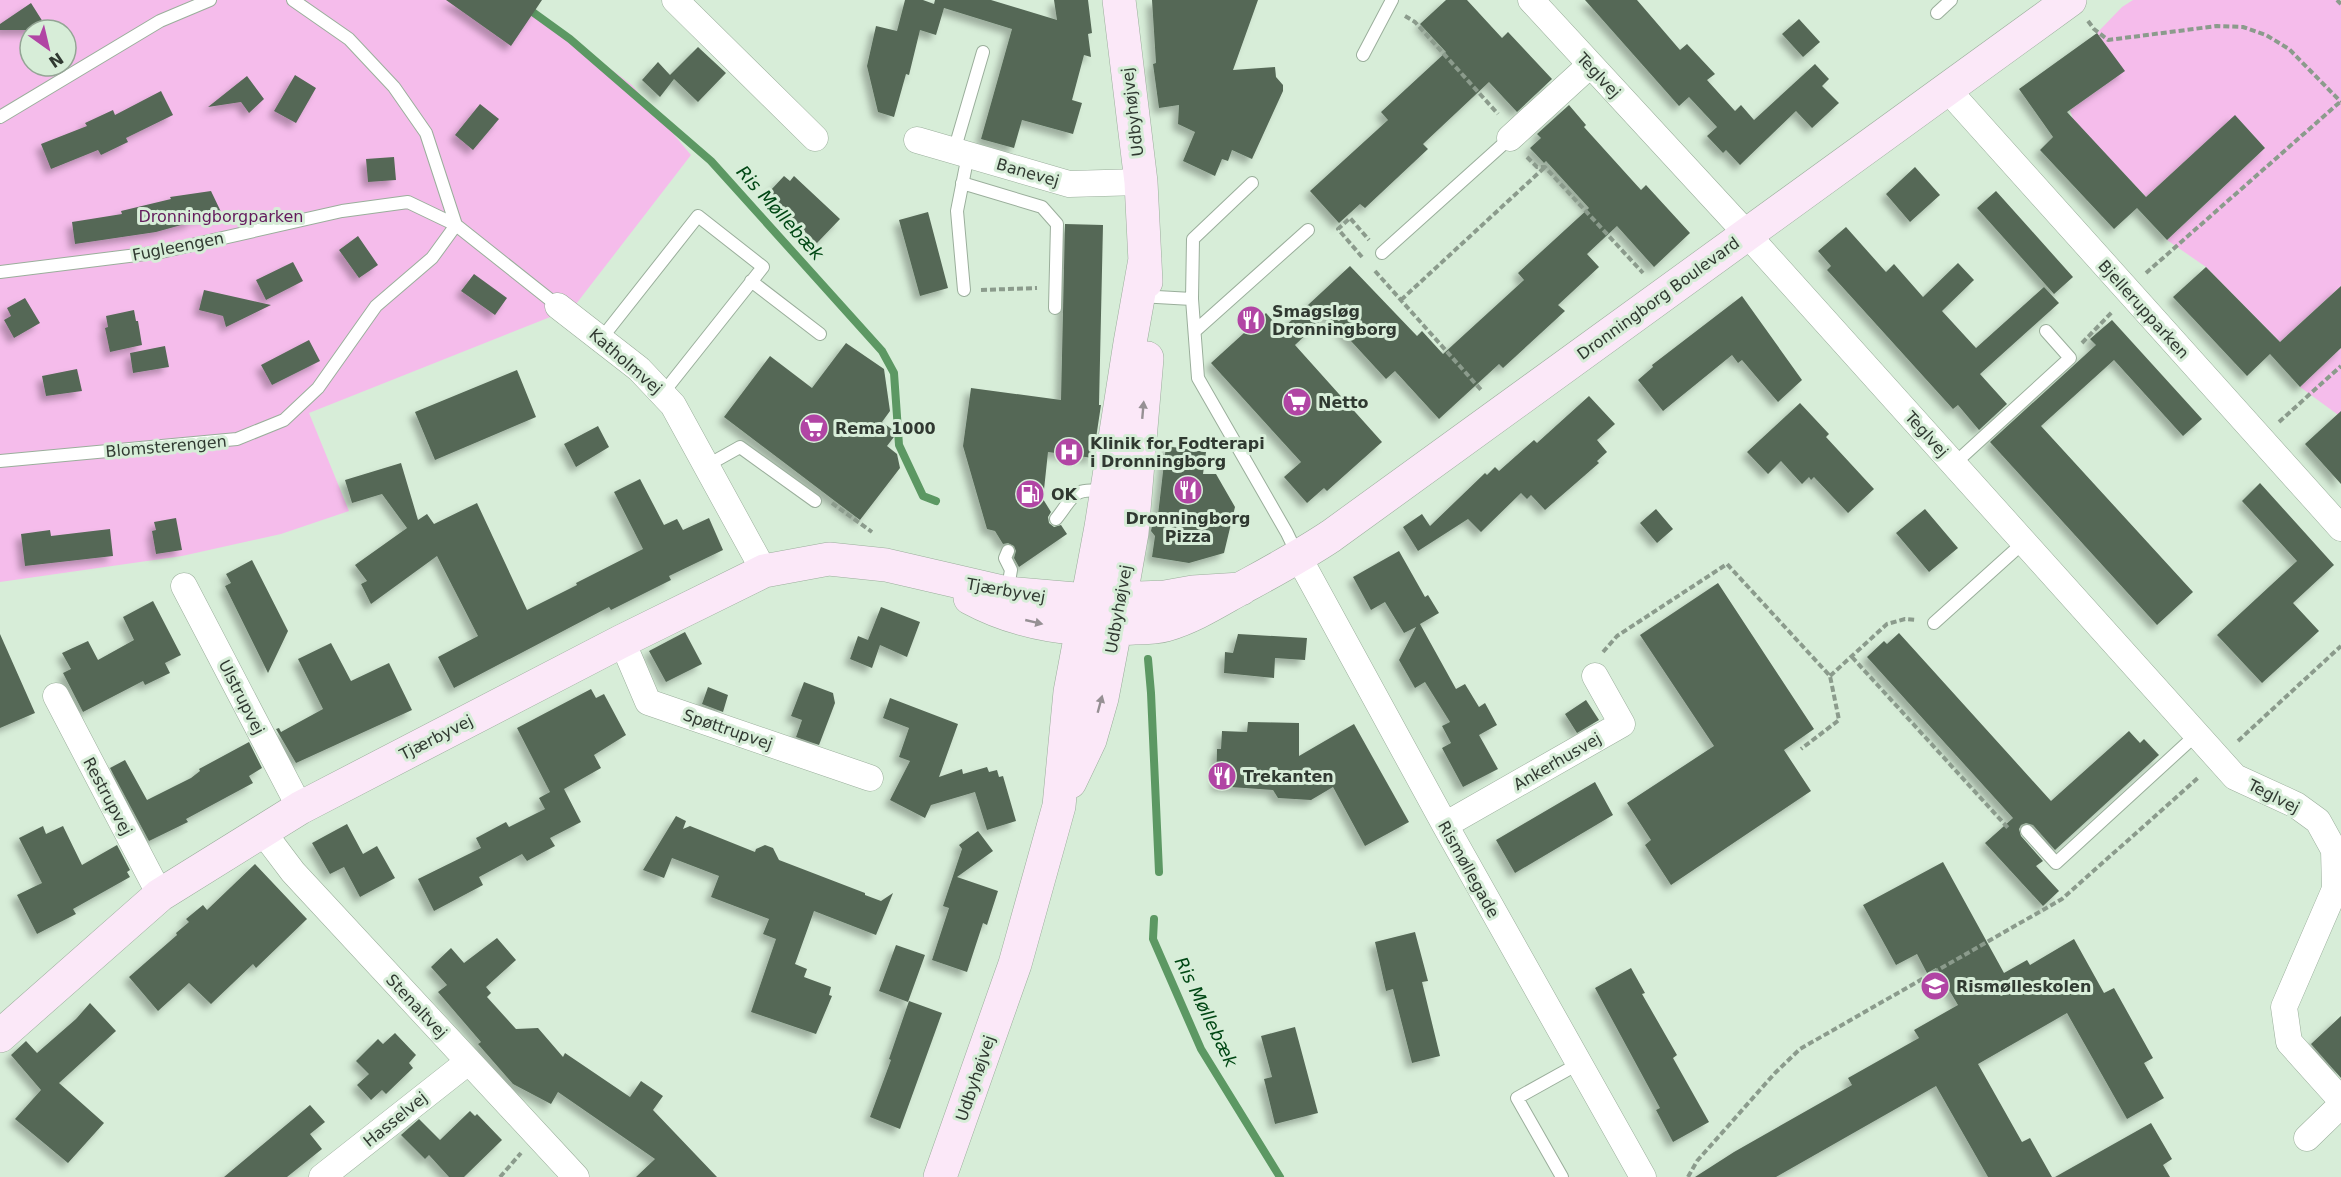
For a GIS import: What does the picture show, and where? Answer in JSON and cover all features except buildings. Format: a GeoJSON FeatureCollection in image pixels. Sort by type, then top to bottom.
{"type":"FeatureCollection","features":[{"type":"Feature","properties":{"kind":"street"},"geometry":{"type":"LineString","coordinates":[[675,0],[816,138]]}},
{"type":"Feature","properties":{"kind":"street","name":"Udbyhøjvej"},"geometry":{"type":"LineString","coordinates":[[1059,806],[1070,692],[1084,615],[1121,494],[1145,259],[1141,182],[1119,0]]}},
{"type":"Feature","properties":{"kind":"street","name":"Teglvej"},"geometry":{"type":"LineString","coordinates":[[1531,0],[1746,233],[2235,777],[2296,805],[2318,821],[2337,848],[2336,889],[2284,1007],[2289,1042],[2341,1100]]}},
{"type":"Feature","properties":{"kind":"street","name":"Dronningborg Boulevard"},"geometry":{"type":"LineString","coordinates":[[1117,615],[1241,589],[1299,558],[1746,233],[2060,9]]}},
{"type":"Feature","properties":{"kind":"street"},"geometry":{"type":"LineString","coordinates":[[1510,138],[1590,65]]}},
{"type":"Feature","properties":{"kind":"street","name":"Bjellerupparken"},"geometry":{"type":"LineString","coordinates":[[1947,89],[2341,528]]}},
{"type":"Feature","properties":{"kind":"street","name":"Banevej"},"geometry":{"type":"LineString","coordinates":[[917,140],[1069,184],[1141,182]]}},
{"type":"Feature","properties":{"kind":"street","name":"Katholmvej"},"geometry":{"type":"LineString","coordinates":[[558,306],[639,369],[673,405],[764,571]]}},
{"type":"Feature","properties":{"kind":"street","name":"Udbyhøjvej"},"geometry":{"type":"LineString","coordinates":[[940,1177],[1015,964],[1059,806],[1090,740],[1102,698],[1132,533],[1121,494]]}},
{"type":"Feature","properties":{"kind":"street","name":"Rismøllegade"},"geometry":{"type":"LineString","coordinates":[[1299,558],[1445,825],[1643,1177]]}},
{"type":"Feature","properties":{"kind":"street","name":"Tjærbyvej"},"geometry":{"type":"LineString","coordinates":[[0,1036],[160,895],[262,831],[300,808],[622,641],[764,571],[829,559],[886,565],[926,575],[1005,604],[1084,615],[1117,615]]}},
{"type":"Feature","properties":{"kind":"street","name":"Ulstrupvej"},"geometry":{"type":"LineString","coordinates":[[184,586],[300,808]]}},
{"type":"Feature","properties":{"kind":"street","name":"Spøttrupvej"},"geometry":{"type":"LineString","coordinates":[[622,641],[648,702],[870,778]]}},
{"type":"Feature","properties":{"kind":"street","name":"Ankerhusvej"},"geometry":{"type":"LineString","coordinates":[[1445,825],[1622,724],[1595,676]]}},
{"type":"Feature","properties":{"kind":"street","name":"Restrupvej"},"geometry":{"type":"LineString","coordinates":[[56,696],[160,895]]}},
{"type":"Feature","properties":{"kind":"street","name":"Stenaltvej"},"geometry":{"type":"LineString","coordinates":[[262,831],[293,872],[576,1177]]}},
{"type":"Feature","properties":{"kind":"street","name":"Hasselvej"},"geometry":{"type":"LineString","coordinates":[[322,1177],[468,1062]]}},
{"type":"Feature","properties":{"kind":"street"},"geometry":{"type":"LineString","coordinates":[[2307,1138],[2341,1105]]}},
{"type":"Feature","properties":{"kind":"lane"},"geometry":{"type":"LineString","coordinates":[[0,117],[160,21],[210,0]]}},
{"type":"Feature","properties":{"kind":"lane"},"geometry":{"type":"LineString","coordinates":[[293,0],[349,39],[394,87],[426,133],[456,225]]}},
{"type":"Feature","properties":{"kind":"lane"},"geometry":{"type":"LineString","coordinates":[[1363,54],[1392,0]]}},
{"type":"Feature","properties":{"kind":"lane"},"geometry":{"type":"LineString","coordinates":[[1937,13],[1951,0]]}},
{"type":"Feature","properties":{"kind":"lane"},"geometry":{"type":"LineString","coordinates":[[964,291],[957,211],[962,183],[961,153],[983,52]]}},
{"type":"Feature","properties":{"kind":"lane"},"geometry":{"type":"LineString","coordinates":[[1382,254],[1510,138]]}},
{"type":"Feature","properties":{"kind":"lane"},"geometry":{"type":"LineString","coordinates":[[962,183],[1042,207],[1057,224],[1055,308]]}},
{"type":"Feature","properties":{"kind":"lane"},"geometry":{"type":"LineString","coordinates":[[1252,183],[1193,239],[1191,299],[1198,378],[1287,532],[1299,558]]}},
{"type":"Feature","properties":{"kind":"lane","name":"Fugleengen"},"geometry":{"type":"LineString","coordinates":[[0,272],[161,252],[342,211],[408,202],[456,225]]}},
{"type":"Feature","properties":{"kind":"lane"},"geometry":{"type":"LineString","coordinates":[[601,339],[698,216],[762,267],[663,393]]}},
{"type":"Feature","properties":{"kind":"lane","name":"Katholmvej"},"geometry":{"type":"LineString","coordinates":[[456,225],[558,306]]}},
{"type":"Feature","properties":{"kind":"lane","name":"Blomsterengen"},"geometry":{"type":"LineString","coordinates":[[0,461],[237,439],[284,420],[318,388],[376,306],[432,258],[456,225]]}},
{"type":"Feature","properties":{"kind":"lane"},"geometry":{"type":"LineString","coordinates":[[1195,331],[1308,230]]}},
{"type":"Feature","properties":{"kind":"lane"},"geometry":{"type":"LineString","coordinates":[[751,281],[819,334]]}},
{"type":"Feature","properties":{"kind":"lane"},"geometry":{"type":"LineString","coordinates":[[1142,296],[1191,299]]}},
{"type":"Feature","properties":{"kind":"lane"},"geometry":{"type":"LineString","coordinates":[[1954,464],[2070,358],[2046,331]]}},
{"type":"Feature","properties":{"kind":"lane"},"geometry":{"type":"LineString","coordinates":[[706,465],[740,447],[815,501]]}},
{"type":"Feature","properties":{"kind":"lane"},"geometry":{"type":"LineString","coordinates":[[1056,519],[1077,492],[1088,489],[1121,494]]}},
{"type":"Feature","properties":{"kind":"lane"},"geometry":{"type":"LineString","coordinates":[[1934,623],[2024,542]]}},
{"type":"Feature","properties":{"kind":"lane"},"geometry":{"type":"LineString","coordinates":[[1005,604],[1011,570],[1005,558],[1008,551]]}},
{"type":"Feature","properties":{"kind":"lane"},"geometry":{"type":"LineString","coordinates":[[2027,831],[2056,862],[2197,734]]}},
{"type":"Feature","properties":{"kind":"lane"},"geometry":{"type":"LineString","coordinates":[[1562,1177],[1517,1098],[1578,1064]]}},
{"type":"Feature","properties":{"kind":"path"},"geometry":{"type":"LineString","coordinates":[[2337,0],[2341,4]]}},
{"type":"Feature","properties":{"kind":"path"},"geometry":{"type":"LineString","coordinates":[[2060,9],[2108,40],[2217,26],[2243,27],[2266,35],[2289,48],[2341,102],[2129,292],[2090,332],[2070,358]]}},
{"type":"Feature","properties":{"kind":"path"},"geometry":{"type":"LineString","coordinates":[[1401,300],[1545,167]]}},
{"type":"Feature","properties":{"kind":"path"},"geometry":{"type":"LineString","coordinates":[[1382,254],[1350,218],[1338,229],[1499,412]]}},
{"type":"Feature","properties":{"kind":"path"},"geometry":{"type":"LineString","coordinates":[[964,291],[1056,287]]}},
{"type":"Feature","properties":{"kind":"path"},"geometry":{"type":"LineString","coordinates":[[2261,439],[2341,366]]}},
{"type":"Feature","properties":{"kind":"path"},"geometry":{"type":"LineString","coordinates":[[815,501],[833,503],[886,543],[886,565]]}},
{"type":"Feature","properties":{"kind":"path"},"geometry":{"type":"LineString","coordinates":[[1595,676],[1601,654],[1617,636],[1727,564],[1830,676],[1839,720],[1801,749]]}},
{"type":"Feature","properties":{"kind":"path"},"geometry":{"type":"LineString","coordinates":[[1830,676],[1887,624],[1905,619],[1934,623]]}},
{"type":"Feature","properties":{"kind":"path"},"geometry":{"type":"LineString","coordinates":[[1688,1177],[1697,1161],[1775,1073],[1800,1049],[2062,899],[2341,646]]}},
{"type":"Feature","properties":{"kind":"path"},"geometry":{"type":"LineString","coordinates":[[1852,657],[2009,830],[2027,831]]}},
{"type":"Feature","properties":{"kind":"green space","name":"Dronningborgparken"},"geometry":{"type":"Polygon","coordinates":[[[0,0],[519,0],[632,85],[691,155],[573,308],[309,413],[349,511],[281,534],[182,556],[0,582],[0,0]]]}},
{"type":"Feature","properties":{"kind":"green space"},"geometry":{"type":"Polygon","coordinates":[[[2133,0],[2337,0],[2341,4],[2341,286],[2280,342],[2206,267],[2167,240],[2265,148],[2235,116],[2146,197],[2073,119],[2070,110],[2124,71],[2097,33],[2122,7],[2133,0]]]}},
{"type":"Feature","properties":{"kind":"green space"},"geometry":{"type":"Polygon","coordinates":[[[2341,348],[2341,417],[2300,387],[2341,348]]]}},
{"type":"Feature","properties":{"kind":"waterway","name":"Ris Møllebæk"},"geometry":{"type":"LineString","coordinates":[[516,0],[570,39],[711,161],[882,351],[894,373],[899,445],[923,496],[936,501]]}},
{"type":"Feature","properties":{"kind":"waterway","name":"Ris Møllebæk"},"geometry":{"type":"LineString","coordinates":[[1148,659],[1159,872]]}},
{"type":"Feature","properties":{"kind":"waterway","name":"Ris Møllebæk"},"geometry":{"type":"LineString","coordinates":[[1154,919],[1153,939],[1201,1049],[1280,1177]]}},
{"type":"Feature","properties":{"kind":"place","name":"Smagsløg Dronningborg"},"geometry":{"type":"Point","coordinates":[1251,320]}},
{"type":"Feature","properties":{"kind":"place","name":"Netto"},"geometry":{"type":"Point","coordinates":[1297,402]}},
{"type":"Feature","properties":{"kind":"place","name":"Rema 1000"},"geometry":{"type":"Point","coordinates":[814,428]}},
{"type":"Feature","properties":{"kind":"place","name":"Klinik for Fodterapi i Dronningborg"},"geometry":{"type":"Point","coordinates":[1069,452]}},
{"type":"Feature","properties":{"kind":"place","name":"Dronningborg Pizza"},"geometry":{"type":"Point","coordinates":[1188,490]}},
{"type":"Feature","properties":{"kind":"place","name":"OK"},"geometry":{"type":"Point","coordinates":[1030,494]}},
{"type":"Feature","properties":{"kind":"place","name":"Trekanten"},"geometry":{"type":"Point","coordinates":[1222,776]}},
{"type":"Feature","properties":{"kind":"place","name":"Rismølleskolen"},"geometry":{"type":"Point","coordinates":[1935,986]}}]}
